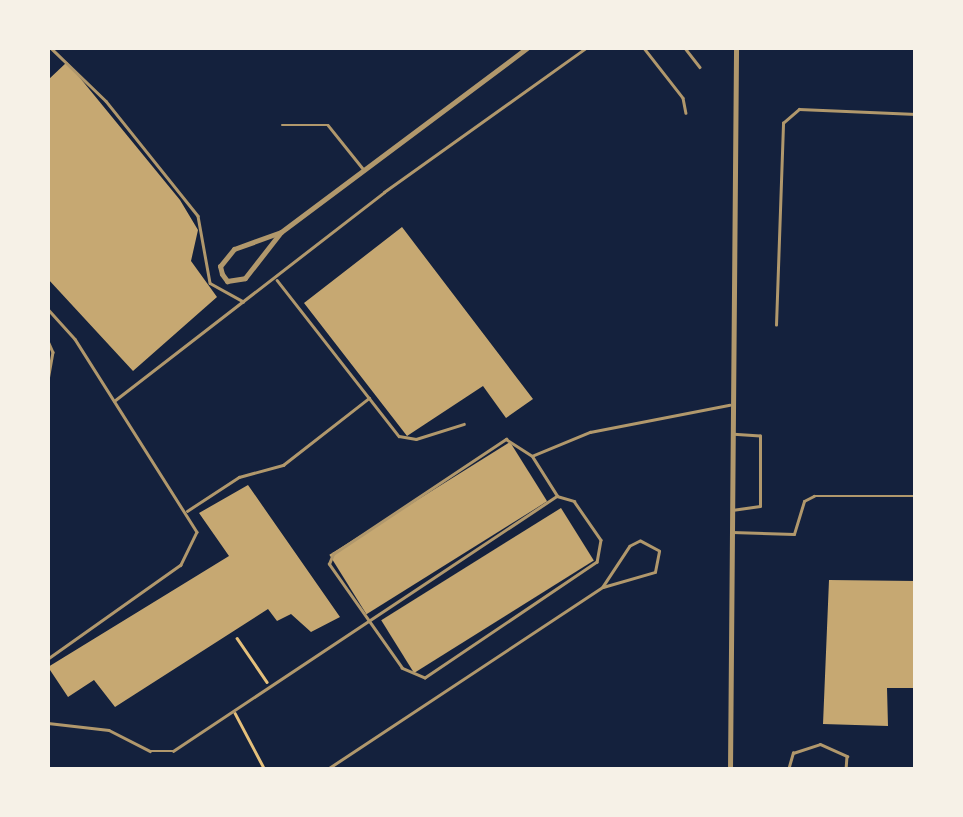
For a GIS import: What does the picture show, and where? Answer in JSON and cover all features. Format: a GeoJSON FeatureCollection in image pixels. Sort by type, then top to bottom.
{"type":"FeatureCollection","features":[{"type":"Feature","properties":{"kind":"street"},"geometry":{"type":"LineString","coordinates":[[281,232],[234,249],[220,266],[227,281],[245,278],[281,232],[527,48]]}},
{"type":"Feature","properties":{"kind":"street"},"geometry":{"type":"LineString","coordinates":[[730,770],[736,48]]}},
{"type":"Feature","properties":{"kind":"lane"},"geometry":{"type":"LineString","coordinates":[[51,48],[106,102],[198,216],[210,283],[246,301]]}},
{"type":"Feature","properties":{"kind":"lane"},"geometry":{"type":"LineString","coordinates":[[114,401],[586,48]]}},
{"type":"Feature","properties":{"kind":"lane"},"geometry":{"type":"LineString","coordinates":[[644,48],[683,98],[686,113]]}},
{"type":"Feature","properties":{"kind":"lane"},"geometry":{"type":"LineString","coordinates":[[686,48],[700,67]]}},
{"type":"Feature","properties":{"kind":"lane"},"geometry":{"type":"LineString","coordinates":[[776,325],[783,123],[799,109],[916,114]]}},
{"type":"Feature","properties":{"kind":"lane"},"geometry":{"type":"LineString","coordinates":[[282,125],[328,125],[365,171]]}},
{"type":"Feature","properties":{"kind":"lane"},"geometry":{"type":"LineString","coordinates":[[276,278],[406,440],[464,424]]}},
{"type":"Feature","properties":{"kind":"lane"},"geometry":{"type":"LineString","coordinates":[[48,309],[75,339],[197,532],[190,556],[48,659]]}},
{"type":"Feature","properties":{"kind":"lane"},"geometry":{"type":"LineString","coordinates":[[48,341],[53,352],[48,378]]}},
{"type":"Feature","properties":{"kind":"lane"},"geometry":{"type":"LineString","coordinates":[[186,512],[240,478],[283,465],[369,398]]}},
{"type":"Feature","properties":{"kind":"lane"},"geometry":{"type":"LineString","coordinates":[[532,456],[590,432],[731,405]]}},
{"type":"Feature","properties":{"kind":"lane"},"geometry":{"type":"LineString","coordinates":[[730,510],[759,509],[761,456],[760,436],[731,434]]}},
{"type":"Feature","properties":{"kind":"lane"},"geometry":{"type":"LineString","coordinates":[[506,440],[532,456],[557,496],[574,502],[600,540],[602,554],[588,570],[425,678],[402,668],[367,625],[329,564],[333,554],[506,440]]}},
{"type":"Feature","properties":{"kind":"lane"},"geometry":{"type":"LineString","coordinates":[[48,723],[109,730],[164,754],[367,625],[557,496]]}},
{"type":"Feature","properties":{"kind":"lane"},"geometry":{"type":"LineString","coordinates":[[730,532],[794,534],[804,500],[814,496],[916,496]]}},
{"type":"Feature","properties":{"kind":"lane"},"geometry":{"type":"LineString","coordinates":[[326,770],[604,586],[654,572],[659,550],[650,542],[630,546],[604,586]]}},
{"type":"Feature","properties":{"kind":"lane"},"geometry":{"type":"LineString","coordinates":[[788,770],[793,753],[820,744],[847,756],[846,770]]}},
{"type":"Feature","properties":{"kind":"path"},"geometry":{"type":"LineString","coordinates":[[237,638],[271,688]]}},
{"type":"Feature","properties":{"kind":"path"},"geometry":{"type":"LineString","coordinates":[[234,712],[265,770]]}},
{"type":"Feature","properties":{"kind":"building"},"geometry":{"type":"Polygon","coordinates":[[[67,62],[180,200],[198,230],[191,261],[217,297],[133,371],[48,279],[48,80],[67,62]]]}},
{"type":"Feature","properties":{"kind":"building"},"geometry":{"type":"Polygon","coordinates":[[[402,227],[533,399],[506,418],[483,386],[407,436],[304,303],[402,227]]]}},
{"type":"Feature","properties":{"kind":"building"},"geometry":{"type":"Polygon","coordinates":[[[510,442],[547,501],[366,614],[329,555],[510,442]]]}},
{"type":"Feature","properties":{"kind":"building"},"geometry":{"type":"Polygon","coordinates":[[[248,485],[340,617],[311,632],[291,614],[277,621],[268,609],[115,707],[94,680],[68,697],[48,667],[229,556],[199,513],[248,485]]]}},
{"type":"Feature","properties":{"kind":"building"},"geometry":{"type":"Polygon","coordinates":[[[561,508],[594,561],[414,673],[381,620],[561,508]]]}},
{"type":"Feature","properties":{"kind":"building"},"geometry":{"type":"Polygon","coordinates":[[[829,580],[916,581],[916,688],[887,688],[888,726],[823,724],[829,580]]]}}]}
